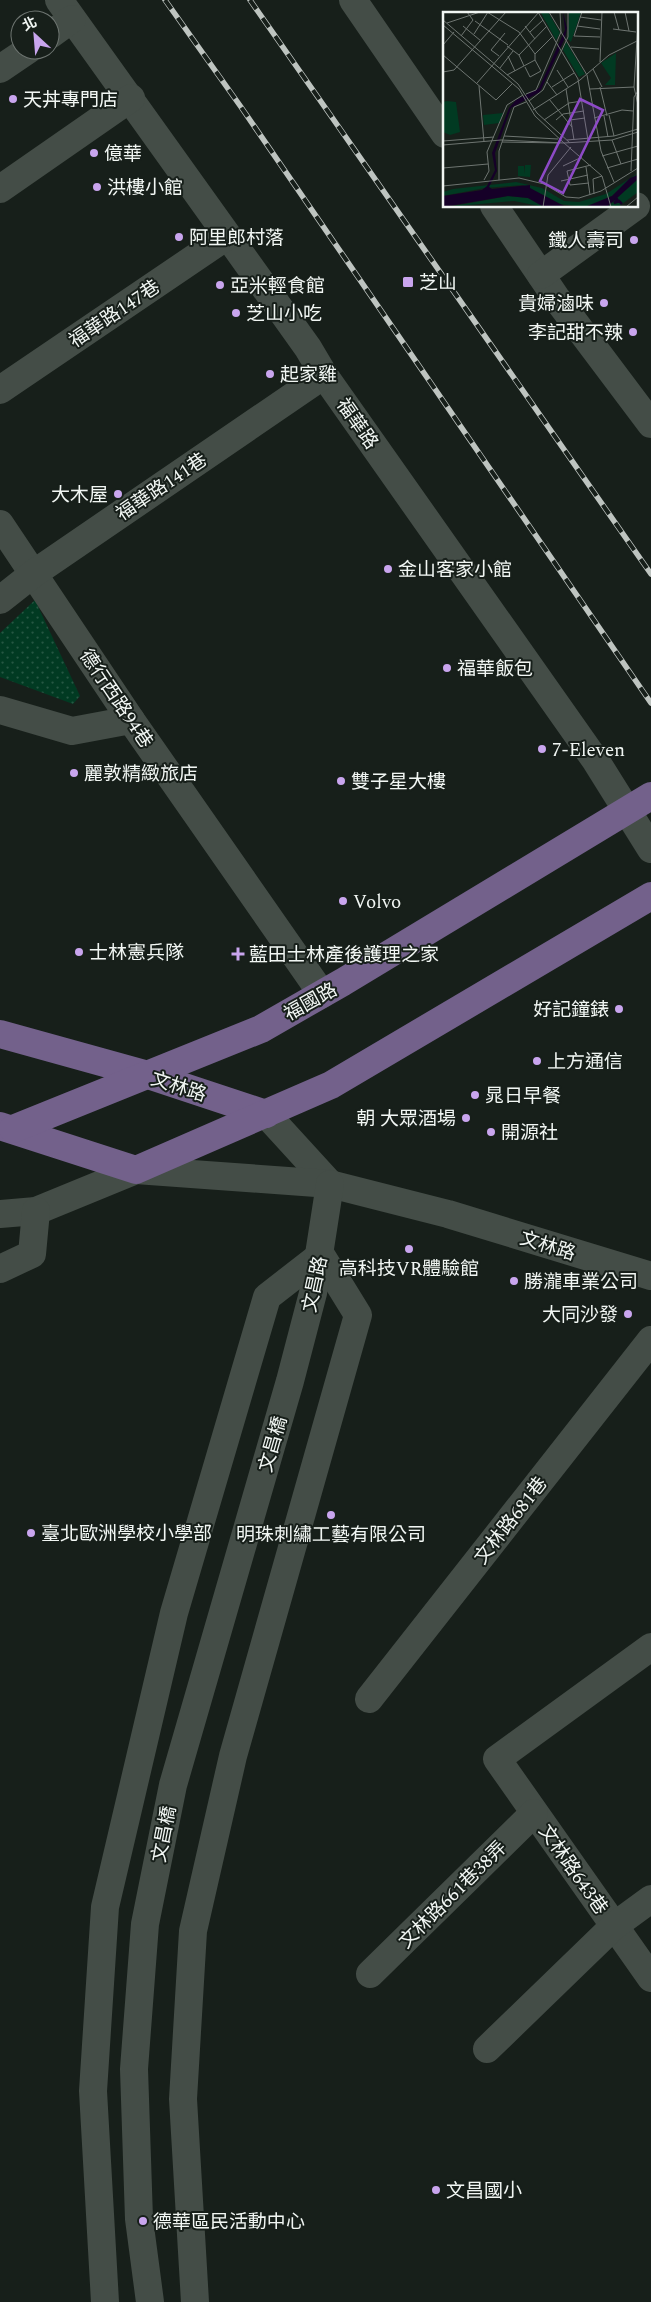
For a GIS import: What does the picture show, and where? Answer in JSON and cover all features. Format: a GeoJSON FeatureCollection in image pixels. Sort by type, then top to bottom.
{"type":"FeatureCollection","features":[{"type":"Feature","properties":{"kind":"main road","name":"福國路"},"geometry":{"type":"LineString","coordinates":[[4,1130],[148,1076],[261,1029],[651,796]]}},
{"type":"Feature","properties":{"kind":"main road"},"geometry":{"type":"LineString","coordinates":[[136,1170],[331,1085],[651,896]]}},
{"type":"Feature","properties":{"kind":"main road","name":"文林路"},"geometry":{"type":"LineString","coordinates":[[0,1034],[148,1076],[266,1114]]}},
{"type":"Feature","properties":{"kind":"main road","name":"文林路"},"geometry":{"type":"LineString","coordinates":[[4,1130],[136,1170]]}},
{"type":"Feature","properties":{"kind":"street"},"geometry":{"type":"LineString","coordinates":[[353,0],[443,131]]}},
{"type":"Feature","properties":{"kind":"street","name":"福華路"},"geometry":{"type":"LineString","coordinates":[[66,10],[131,98],[308,348],[324,374],[596,761],[651,849]]}},
{"type":"Feature","properties":{"kind":"street"},"geometry":{"type":"LineString","coordinates":[[0,69],[13,60]]}},
{"type":"Feature","properties":{"kind":"street"},"geometry":{"type":"LineString","coordinates":[[0,189],[131,98]]}},
{"type":"Feature","properties":{"kind":"street"},"geometry":{"type":"LineString","coordinates":[[638,205],[651,195]]}},
{"type":"Feature","properties":{"kind":"street"},"geometry":{"type":"LineString","coordinates":[[495,208],[541,275],[651,424]]}},
{"type":"Feature","properties":{"kind":"street"},"geometry":{"type":"LineString","coordinates":[[541,275],[634,208]]}},
{"type":"Feature","properties":{"kind":"street","name":"福華路147巷"},"geometry":{"type":"LineString","coordinates":[[0,390],[227,236]]}},
{"type":"Feature","properties":{"kind":"street","name":"福華路141巷"},"geometry":{"type":"LineString","coordinates":[[0,600],[34,574],[324,374]]}},
{"type":"Feature","properties":{"kind":"street","name":"德行西路94巷"},"geometry":{"type":"LineString","coordinates":[[0,524],[131,720],[322,994]]}},
{"type":"Feature","properties":{"kind":"street"},"geometry":{"type":"LineString","coordinates":[[0,710],[72,731],[131,720]]}},
{"type":"Feature","properties":{"kind":"street","name":"文林路"},"geometry":{"type":"LineString","coordinates":[[266,1114],[330,1184]]}},
{"type":"Feature","properties":{"kind":"street"},"geometry":{"type":"LineString","coordinates":[[0,1214],[36,1211],[136,1170]]}},
{"type":"Feature","properties":{"kind":"street","name":"文林路"},"geometry":{"type":"LineString","coordinates":[[136,1170],[330,1184],[429,1209],[651,1276]]}},
{"type":"Feature","properties":{"kind":"street","name":"文昌路"},"geometry":{"type":"LineString","coordinates":[[290,1382],[321,1255],[330,1184]]}},
{"type":"Feature","properties":{"kind":"street"},"geometry":{"type":"LineString","coordinates":[[0,1269],[32,1254],[36,1211]]}},
{"type":"Feature","properties":{"kind":"street"},"geometry":{"type":"LineString","coordinates":[[106,2302],[93,2091],[105,1907],[174,1613],[267,1297],[321,1255],[358,1315],[233,1756],[193,1931],[183,2099],[195,2302]]}},
{"type":"Feature","properties":{"kind":"street","name":"文林路681巷"},"geometry":{"type":"LineString","coordinates":[[369,1699],[651,1340]]}},
{"type":"Feature","properties":{"kind":"street","name":"文昌橋"},"geometry":{"type":"LineString","coordinates":[[150,2302],[139,2219],[134,2069],[145,1924],[174,1784],[290,1382]]}},
{"type":"Feature","properties":{"kind":"street","name":"文林路643巷"},"geometry":{"type":"LineString","coordinates":[[651,1647],[497,1759],[651,1978]]}},
{"type":"Feature","properties":{"kind":"street","name":"文林路661巷38弄"},"geometry":{"type":"LineString","coordinates":[[370,1974],[534,1813]]}},
{"type":"Feature","properties":{"kind":"street"},"geometry":{"type":"LineString","coordinates":[[487,2049],[614,1926],[651,1899]]}},
{"type":"Feature","properties":{"kind":"green space"},"geometry":{"type":"Polygon","coordinates":[[[35,600],[80,696],[73,704],[0,677],[0,633],[35,600]]]}},
{"type":"Feature","properties":{"kind":"railway"},"geometry":{"type":"LineString","coordinates":[[165,0],[241,107],[651,703]]}},
{"type":"Feature","properties":{"kind":"railway"},"geometry":{"type":"LineString","coordinates":[[250,0],[651,574]]}},
{"type":"Feature","properties":{"kind":"place","name":"天丼專門店"},"geometry":{"type":"Point","coordinates":[13,99]}},
{"type":"Feature","properties":{"kind":"place","name":"億華"},"geometry":{"type":"Point","coordinates":[94,153]}},
{"type":"Feature","properties":{"kind":"place","name":"洪樓小館"},"geometry":{"type":"Point","coordinates":[97,187]}},
{"type":"Feature","properties":{"kind":"place","name":"阿里郎村落"},"geometry":{"type":"Point","coordinates":[179,237]}},
{"type":"Feature","properties":{"kind":"place","name":"鐵人壽司"},"geometry":{"type":"Point","coordinates":[634,240]}},
{"type":"Feature","properties":{"kind":"place","name":"芝山"},"geometry":{"type":"Point","coordinates":[408,282]}},
{"type":"Feature","properties":{"kind":"place","name":"亞米輕食館"},"geometry":{"type":"Point","coordinates":[220,285]}},
{"type":"Feature","properties":{"kind":"place","name":"貴婦滷味"},"geometry":{"type":"Point","coordinates":[604,303]}},
{"type":"Feature","properties":{"kind":"place","name":"芝山小吃"},"geometry":{"type":"Point","coordinates":[236,313]}},
{"type":"Feature","properties":{"kind":"place","name":"李記甜不辣"},"geometry":{"type":"Point","coordinates":[633,332]}},
{"type":"Feature","properties":{"kind":"place","name":"起家雞"},"geometry":{"type":"Point","coordinates":[270,374]}},
{"type":"Feature","properties":{"kind":"place","name":"大木屋"},"geometry":{"type":"Point","coordinates":[118,494]}},
{"type":"Feature","properties":{"kind":"place","name":"金山客家小館"},"geometry":{"type":"Point","coordinates":[388,569]}},
{"type":"Feature","properties":{"kind":"place","name":"福華飯包"},"geometry":{"type":"Point","coordinates":[447,668]}},
{"type":"Feature","properties":{"kind":"place","name":"7-Eleven"},"geometry":{"type":"Point","coordinates":[542,749]}},
{"type":"Feature","properties":{"kind":"place","name":"麗敦精緻旅店"},"geometry":{"type":"Point","coordinates":[74,773]}},
{"type":"Feature","properties":{"kind":"place","name":"雙子星大樓"},"geometry":{"type":"Point","coordinates":[341,781]}},
{"type":"Feature","properties":{"kind":"place","name":"Volvo"},"geometry":{"type":"Point","coordinates":[343,901]}},
{"type":"Feature","properties":{"kind":"place","name":"士林憲兵隊"},"geometry":{"type":"Point","coordinates":[79,952]}},
{"type":"Feature","properties":{"kind":"place","name":"藍田士林產後護理之家"},"geometry":{"type":"Point","coordinates":[238,954]}},
{"type":"Feature","properties":{"kind":"place","name":"好記鐘錶"},"geometry":{"type":"Point","coordinates":[619,1009]}},
{"type":"Feature","properties":{"kind":"place","name":"上方通信"},"geometry":{"type":"Point","coordinates":[537,1061]}},
{"type":"Feature","properties":{"kind":"place","name":"晁日早餐"},"geometry":{"type":"Point","coordinates":[475,1095]}},
{"type":"Feature","properties":{"kind":"place","name":"朝 大眾酒場"},"geometry":{"type":"Point","coordinates":[466,1118]}},
{"type":"Feature","properties":{"kind":"place","name":"開源社"},"geometry":{"type":"Point","coordinates":[491,1132]}},
{"type":"Feature","properties":{"kind":"place","name":"高科技VR體驗館"},"geometry":{"type":"Point","coordinates":[409,1249]}},
{"type":"Feature","properties":{"kind":"place","name":"勝瀧車業公司"},"geometry":{"type":"Point","coordinates":[514,1281]}},
{"type":"Feature","properties":{"kind":"place","name":"大同沙發"},"geometry":{"type":"Point","coordinates":[628,1314]}},
{"type":"Feature","properties":{"kind":"place","name":"明珠刺繡工藝有限公司"},"geometry":{"type":"Point","coordinates":[331,1515]}},
{"type":"Feature","properties":{"kind":"place","name":"臺北歐洲學校小學部"},"geometry":{"type":"Point","coordinates":[31,1533]}},
{"type":"Feature","properties":{"kind":"place","name":"文昌國小"},"geometry":{"type":"Point","coordinates":[436,2190]}},
{"type":"Feature","properties":{"kind":"place","name":"德華區民活動中心"},"geometry":{"type":"Point","coordinates":[143,2221]}}]}
